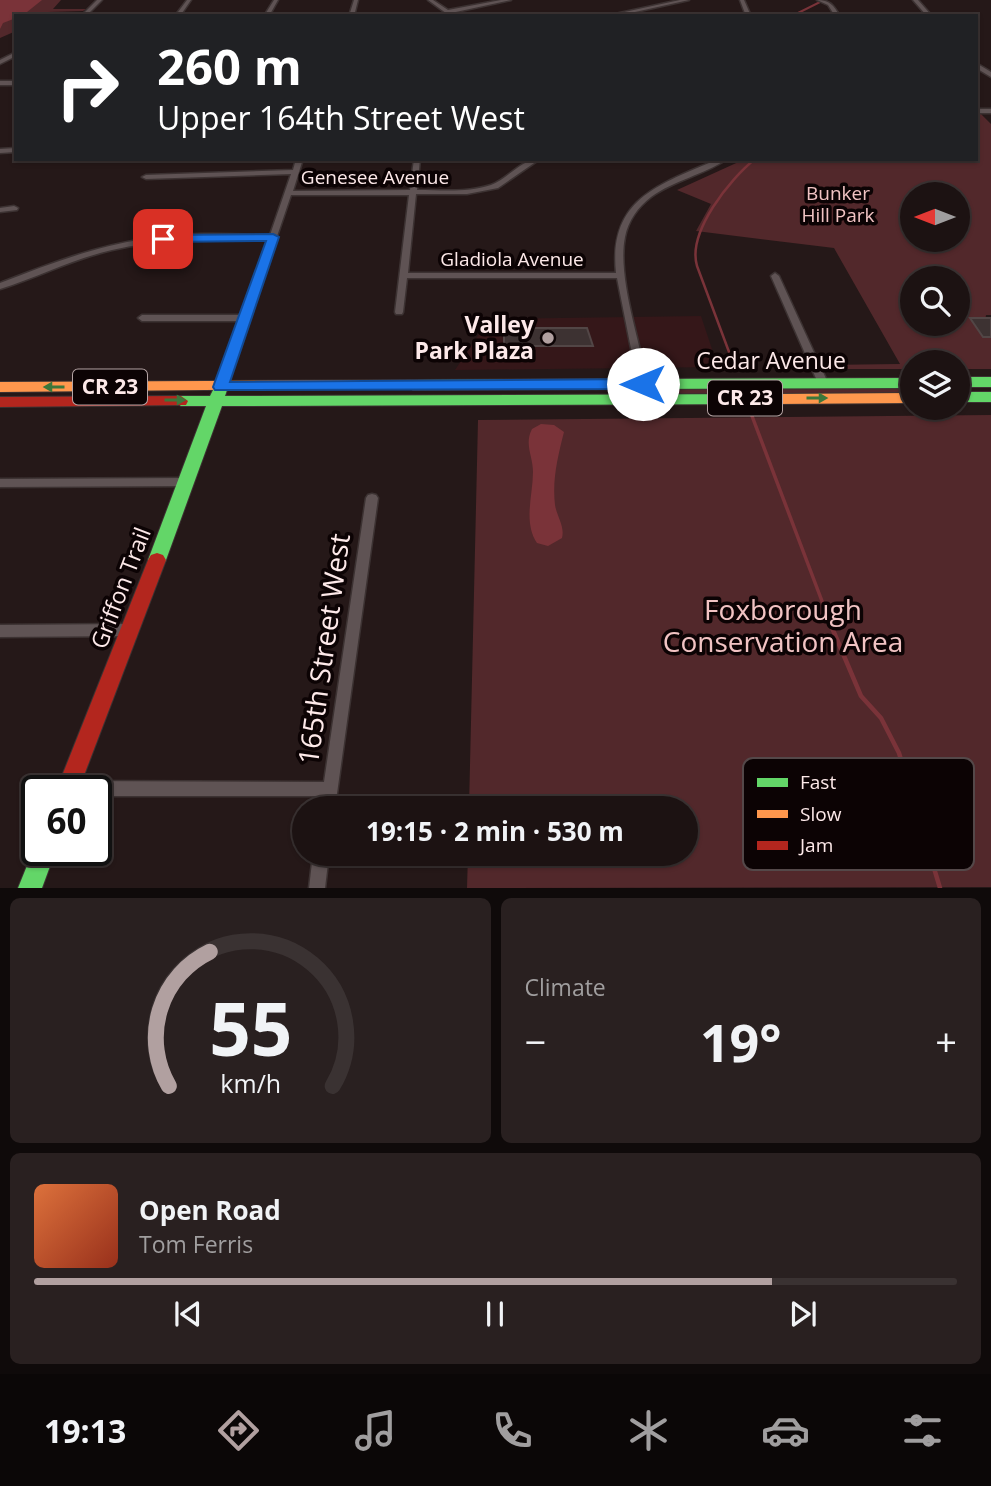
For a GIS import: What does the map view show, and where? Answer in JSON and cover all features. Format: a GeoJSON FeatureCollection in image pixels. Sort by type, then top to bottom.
{"type":"FeatureCollection","features":[{"type":"Feature","properties":{"kind":"main road"},"geometry":{"type":"LineString","coordinates":[[970,382],[991,382]]}},
{"type":"Feature","properties":{"kind":"main road","name":"Cedar Avenue"},"geometry":{"type":"LineString","coordinates":[[0,402],[218,393],[643,384],[900,383]]}},
{"type":"Feature","properties":{"kind":"main road"},"geometry":{"type":"LineString","coordinates":[[578,399],[620,393],[643,384]]}},
{"type":"Feature","properties":{"kind":"main road","name":"Cedar Avenue"},"geometry":{"type":"LineString","coordinates":[[0,387],[578,399],[900,398]]}},
{"type":"Feature","properties":{"kind":"main road","name":"Griffon Trail"},"geometry":{"type":"LineString","coordinates":[[73,775],[187,482],[218,393]]}},
{"type":"Feature","properties":{"kind":"main road"},"geometry":{"type":"LineString","coordinates":[[970,397],[991,397]]}},
{"type":"Feature","properties":{"kind":"main road"},"geometry":{"type":"LineString","coordinates":[[30,887],[38,866]]}},
{"type":"Feature","properties":{"kind":"street"},"geometry":{"type":"LineString","coordinates":[[85,14],[100,0]]}},
{"type":"Feature","properties":{"kind":"street"},"geometry":{"type":"LineString","coordinates":[[179,14],[190,0]]}},
{"type":"Feature","properties":{"kind":"street"},"geometry":{"type":"LineString","coordinates":[[430,0],[450,14]]}},
{"type":"Feature","properties":{"kind":"street"},"geometry":{"type":"LineString","coordinates":[[447,12],[509,0]]}},
{"type":"Feature","properties":{"kind":"street"},"geometry":{"type":"LineString","coordinates":[[618,14],[687,0]]}},
{"type":"Feature","properties":{"kind":"street"},"geometry":{"type":"LineString","coordinates":[[819,0],[827,2],[836,14]]}},
{"type":"Feature","properties":{"kind":"street"},"geometry":{"type":"LineString","coordinates":[[915,0],[928,14]]}},
{"type":"Feature","properties":{"kind":"street"},"geometry":{"type":"LineString","coordinates":[[218,393],[299,161]]}},
{"type":"Feature","properties":{"kind":"street"},"geometry":{"type":"LineString","coordinates":[[398,312],[418,161]]}},
{"type":"Feature","properties":{"kind":"street","name":"Genesee Avenue"},"geometry":{"type":"LineString","coordinates":[[289,193],[482,190],[509,179],[534,161]]}},
{"type":"Feature","properties":{"kind":"street"},"geometry":{"type":"LineString","coordinates":[[643,384],[620,275],[617,256],[619,239],[636,208],[665,185],[719,161]]}},
{"type":"Feature","properties":{"kind":"street"},"geometry":{"type":"LineString","coordinates":[[146,177],[296,172]]}},
{"type":"Feature","properties":{"kind":"street"},"geometry":{"type":"LineString","coordinates":[[0,211],[14,208]]}},
{"type":"Feature","properties":{"kind":"street"},"geometry":{"type":"LineString","coordinates":[[0,286],[82,256],[130,243],[178,238],[273,237]]}},
{"type":"Feature","properties":{"kind":"street","name":"Gladiola Avenue"},"geometry":{"type":"LineString","coordinates":[[404,276],[620,275]]}},
{"type":"Feature","properties":{"kind":"street"},"geometry":{"type":"LineString","coordinates":[[775,276],[823,383]]}},
{"type":"Feature","properties":{"kind":"street"},"geometry":{"type":"LineString","coordinates":[[142,318],[245,318]]}},
{"type":"Feature","properties":{"kind":"street"},"geometry":{"type":"LineString","coordinates":[[0,483],[187,482]]}},
{"type":"Feature","properties":{"kind":"street","name":"165th Street West"},"geometry":{"type":"LineString","coordinates":[[329,796],[372,498]]}},
{"type":"Feature","properties":{"kind":"street"},"geometry":{"type":"LineString","coordinates":[[0,631],[129,630]]}},
{"type":"Feature","properties":{"kind":"street"},"geometry":{"type":"LineString","coordinates":[[112,790],[330,789]]}},
{"type":"Feature","properties":{"kind":"street"},"geometry":{"type":"LineString","coordinates":[[317,887],[320,866]]}},
{"type":"Feature","properties":{"kind":"shaded area"},"geometry":{"type":"Polygon","coordinates":[[[0,0],[42,0],[24,14],[14,14],[14,19],[3,23],[0,29],[0,0]]]}},
{"type":"Feature","properties":{"kind":"shaded area"},"geometry":{"type":"Polygon","coordinates":[[[701,316],[718,367],[455,370],[489,319],[701,316]]]}},
{"type":"Feature","properties":{"kind":"shaded area"},"geometry":{"type":"Polygon","coordinates":[[[541,424],[554,425],[564,432],[554,486],[555,505],[563,534],[562,538],[548,546],[537,543],[530,526],[533,466],[529,440],[532,429],[541,424]]]}},
{"type":"Feature","properties":{"kind":"green space"},"geometry":{"type":"Polygon","coordinates":[[[0,0],[61,0],[53,9],[86,9],[46,14],[14,14],[14,32],[0,38],[0,0]]]}},
{"type":"Feature","properties":{"kind":"green space","name":"Bunker Hill Park"},"geometry":{"type":"Polygon","coordinates":[[[978,114],[981,114],[991,124],[991,315],[986,315],[983,337],[991,337],[991,369],[970,369],[970,350],[900,350],[900,364],[834,248],[696,231],[711,204],[677,190],[741,161],[978,161],[978,114]]]}},
{"type":"Feature","properties":{"kind":"green space","name":"Bunker Hill Park"},"geometry":{"type":"Polygon","coordinates":[[[900,364],[900,369],[826,369],[823,365],[900,364]]]}},
{"type":"Feature","properties":{"kind":"green space"},"geometry":{"type":"Polygon","coordinates":[[[900,387],[900,393],[655,394],[654,389],[900,387]]]}},
{"type":"Feature","properties":{"kind":"green space","name":"Foxborough Conservation Area"},"geometry":{"type":"Polygon","coordinates":[[[970,415],[991,415],[991,887],[467,888],[468,866],[698,866],[698,796],[469,796],[478,420],[900,416],[900,420],[970,420],[970,415]]]}},
{"type":"Feature","properties":{"kind":"building"},"geometry":{"type":"Polygon","coordinates":[[[970,318],[991,318],[991,337],[983,337],[970,318]]]}},
{"type":"Feature","properties":{"kind":"building","name":"Valley Park Plaza"},"geometry":{"type":"Polygon","coordinates":[[[504,328],[587,328],[593,346],[504,346],[504,328]]]}},
{"type":"Feature","properties":{"kind":"waterway"},"geometry":{"type":"LineString","coordinates":[[796,14],[824,0]]}},
{"type":"Feature","properties":{"kind":"waterway"},"geometry":{"type":"LineString","coordinates":[[735,368],[697,266],[696,252],[704,222],[713,207],[734,179],[753,161]]}},
{"type":"Feature","properties":{"kind":"waterway"},"geometry":{"type":"LineString","coordinates":[[752,416],[828,617]]}},
{"type":"Feature","properties":{"kind":"waterway"},"geometry":{"type":"LineString","coordinates":[[827,616],[861,696],[881,718],[901,758]]}},
{"type":"Feature","properties":{"kind":"waterway"},"geometry":{"type":"LineString","coordinates":[[935,870],[940,888]]}},
{"type":"Feature","properties":{"kind":"traffic: fast"},"geometry":{"type":"LineString","coordinates":[[970,382],[991,382]]}},
{"type":"Feature","properties":{"kind":"traffic: fast"},"geometry":{"type":"LineString","coordinates":[[413,385],[900,383]]}},
{"type":"Feature","properties":{"kind":"traffic: fast"},"geometry":{"type":"LineString","coordinates":[[157,560],[221,387]]}},
{"type":"Feature","properties":{"kind":"traffic: fast"},"geometry":{"type":"LineString","coordinates":[[970,397],[991,397]]}},
{"type":"Feature","properties":{"kind":"traffic: fast"},"geometry":{"type":"LineString","coordinates":[[181,401],[775,399]]}},
{"type":"Feature","properties":{"kind":"traffic: fast"},"geometry":{"type":"LineString","coordinates":[[30,888],[38,866]]}},
{"type":"Feature","properties":{"kind":"traffic: slow"},"geometry":{"type":"LineString","coordinates":[[0,387],[413,385]]}},
{"type":"Feature","properties":{"kind":"traffic: slow"},"geometry":{"type":"LineString","coordinates":[[775,399],[900,398]]}},
{"type":"Feature","properties":{"kind":"traffic: jam"},"geometry":{"type":"LineString","coordinates":[[0,402],[181,401]]}},
{"type":"Feature","properties":{"kind":"traffic: jam"},"geometry":{"type":"LineString","coordinates":[[73,775],[157,560]]}},
{"type":"Feature","properties":{"kind":"place","name":"Valley Park Plaza"},"geometry":{"type":"Point","coordinates":[548,338]}},
{"type":"Feature","properties":{"kind":"route"},"geometry":{"type":"LineString","coordinates":[[163,239],[273,237],[221,387],[643,384]]}}]}
